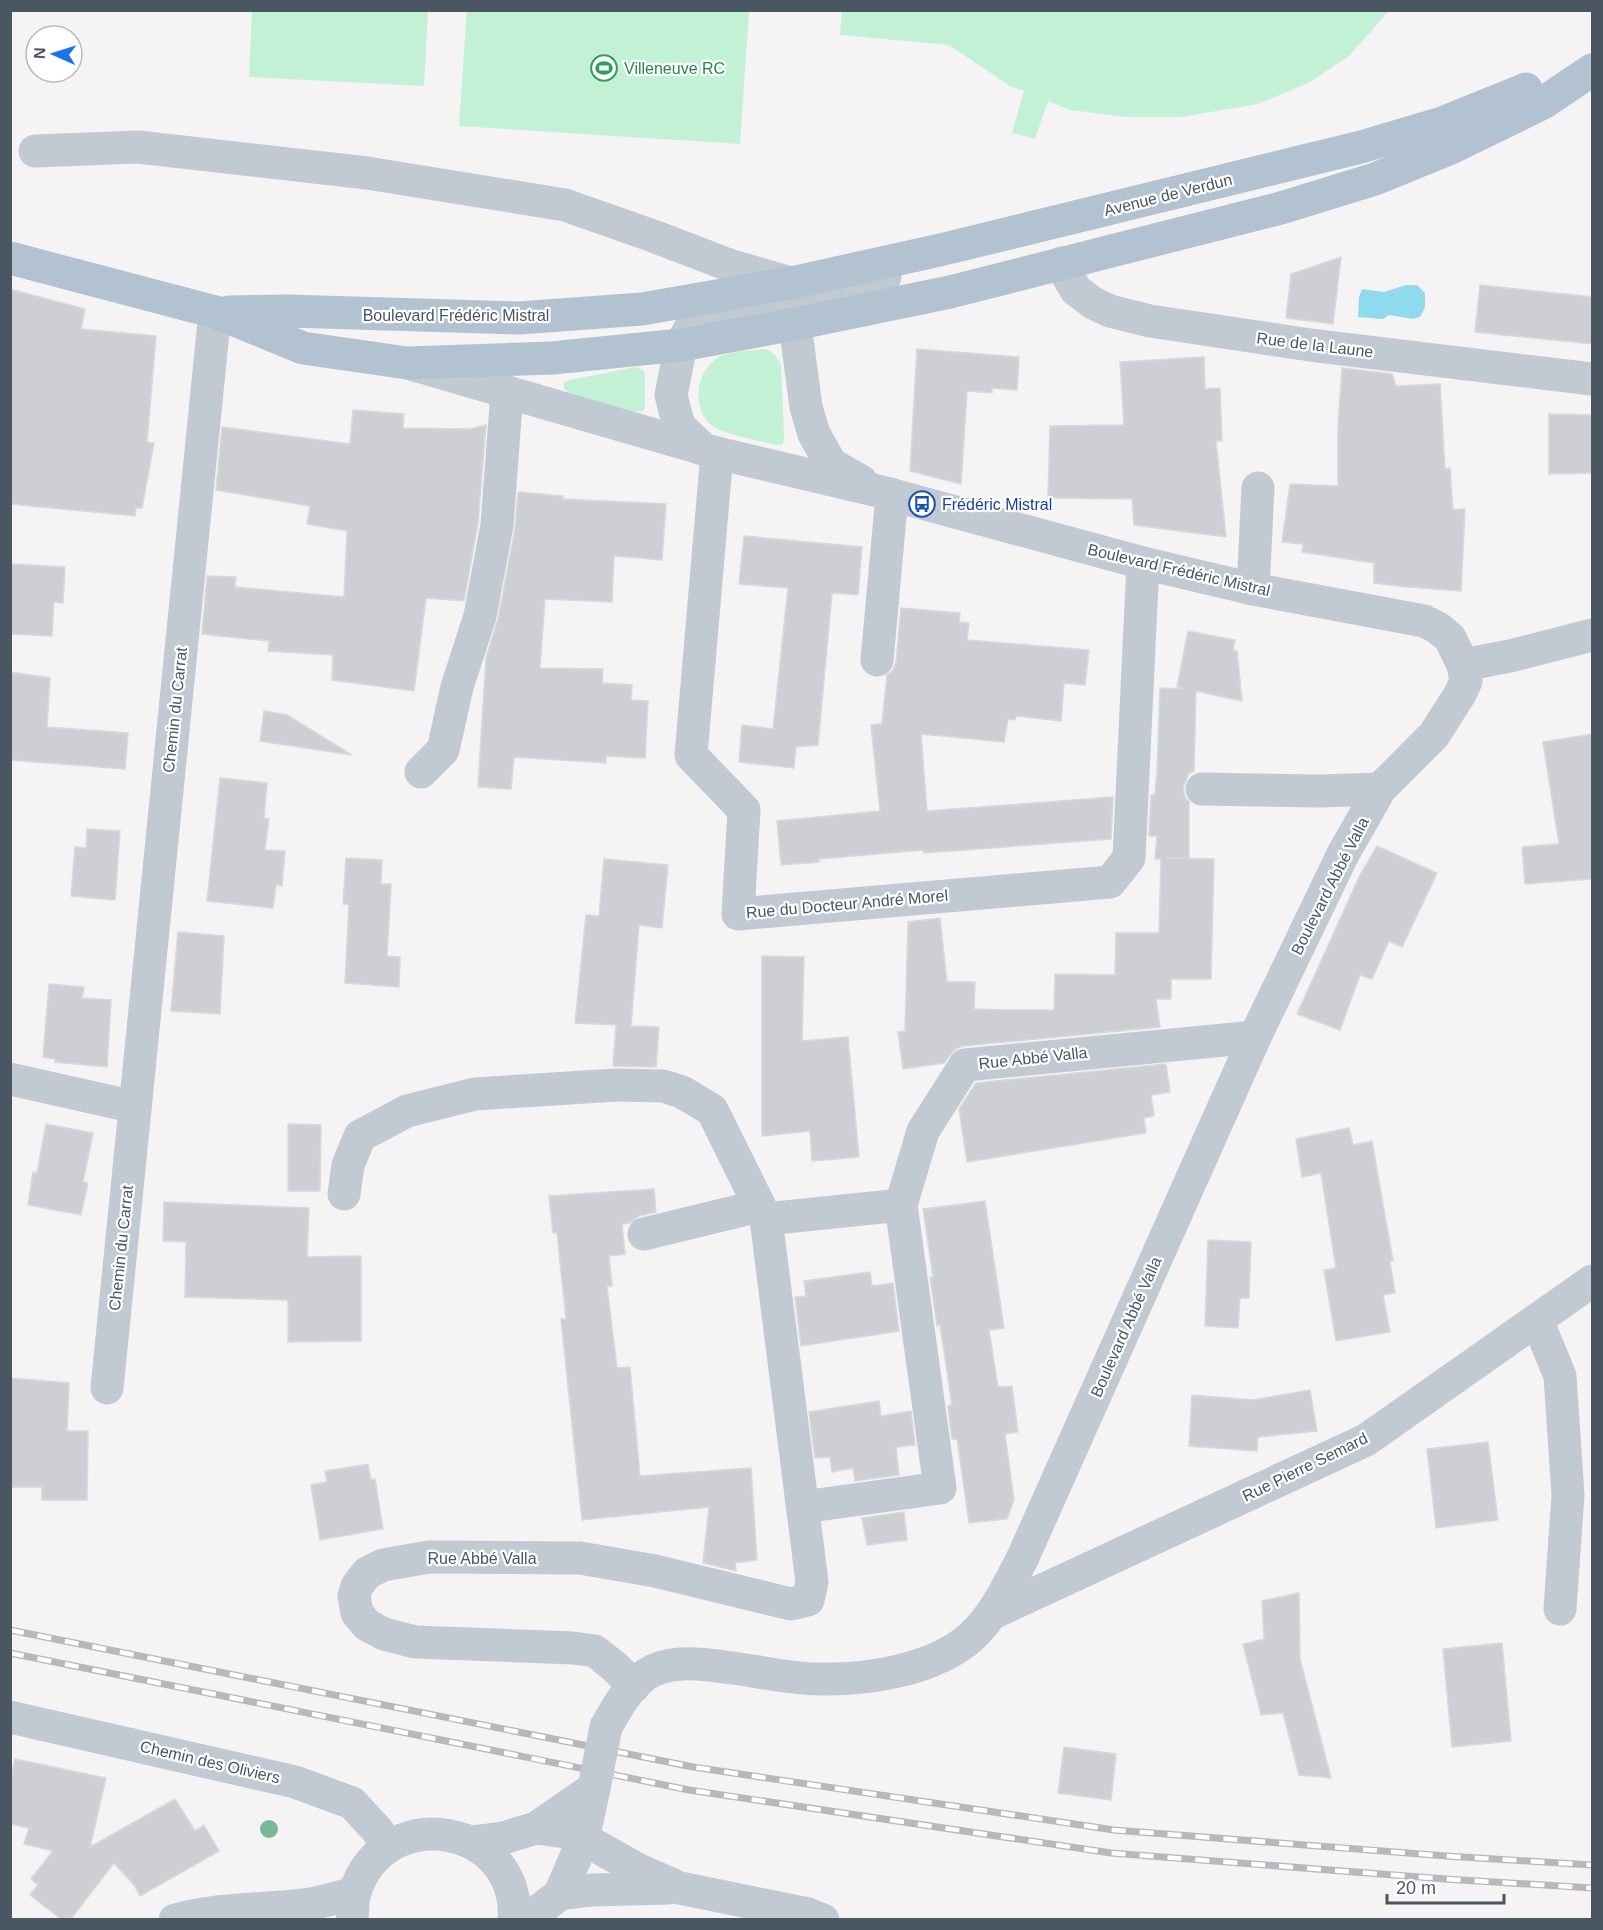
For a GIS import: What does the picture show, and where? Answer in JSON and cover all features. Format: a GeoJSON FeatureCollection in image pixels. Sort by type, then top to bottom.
{"type":"FeatureCollection","features":[{"type":"Feature","properties":{"kind":"main road","name":"Avenue de Verdun"},"geometry":{"type":"LineString","coordinates":[[786,305],[1165,195],[1361,147],[1442,123],[1593,62]]}},
{"type":"Feature","properties":{"kind":"main road","name":"Avenue de Verdun"},"geometry":{"type":"LineString","coordinates":[[733,293],[786,305],[950,292],[1281,208],[1375,179],[1451,148],[1543,103],[1593,70]]}},
{"type":"Feature","properties":{"kind":"main road","name":"Boulevard Frédéric Mistral"},"geometry":{"type":"LineString","coordinates":[[10,258],[215,312],[303,348],[407,363],[552,358],[681,345],[786,305]]}},
{"type":"Feature","properties":{"kind":"main road","name":"Boulevard Frédéric Mistral"},"geometry":{"type":"LineString","coordinates":[[215,312],[288,311],[519,318],[642,309],[733,293]]}},
{"type":"Feature","properties":{"kind":"street"},"geometry":{"type":"LineString","coordinates":[[35,151],[138,147],[367,172],[565,205],[688,248],[729,265],[786,305]]}},
{"type":"Feature","properties":{"kind":"street","name":"Rue de la Laune"},"geometry":{"type":"LineString","coordinates":[[1062,263],[1076,290],[1093,303],[1110,311],[1150,321],[1310,345],[1593,379]]}},
{"type":"Feature","properties":{"kind":"street","name":"Boulevard Frédéric Mistral"},"geometry":{"type":"LineString","coordinates":[[786,305],[806,407],[814,434],[831,464],[885,493]]}},
{"type":"Feature","properties":{"kind":"street","name":"Chemin du Carrat"},"geometry":{"type":"LineString","coordinates":[[107,1388],[215,312]]}},
{"type":"Feature","properties":{"kind":"street"},"geometry":{"type":"LineString","coordinates":[[681,345],[671,395],[679,426],[710,451]]}},
{"type":"Feature","properties":{"kind":"street","name":"Boulevard Frédéric Mistral"},"geometry":{"type":"LineString","coordinates":[[407,363],[710,451],[885,493],[1143,563],[1253,589],[1424,621],[1438,628],[1450,638],[1463,665]]}},
{"type":"Feature","properties":{"kind":"street"},"geometry":{"type":"LineString","coordinates":[[421,772],[443,750],[457,687],[480,616],[497,525],[507,392]]}},
{"type":"Feature","properties":{"kind":"street","name":"Rue du Docteur André Morel"},"geometry":{"type":"LineString","coordinates":[[710,451],[691,755],[744,810],[738,914],[1110,882],[1129,858],[1143,563]]}},
{"type":"Feature","properties":{"kind":"street"},"geometry":{"type":"LineString","coordinates":[[1253,589],[1258,488]]}},
{"type":"Feature","properties":{"kind":"street"},"geometry":{"type":"LineString","coordinates":[[876,660],[885,493]]}},
{"type":"Feature","properties":{"kind":"street"},"geometry":{"type":"LineString","coordinates":[[1463,665],[1593,635]]}},
{"type":"Feature","properties":{"kind":"street","name":"Boulevard Abbé Valla"},"geometry":{"type":"LineString","coordinates":[[560,1894],[583,1840],[606,1727],[617,1705],[652,1671],[671,1665],[697,1664],[819,1679],[883,1675],[928,1663],[970,1638],[993,1613],[1023,1557],[1256,1037],[1342,854],[1380,789],[1434,735],[1466,681],[1463,665]]}},
{"type":"Feature","properties":{"kind":"street"},"geometry":{"type":"LineString","coordinates":[[1202,789],[1320,791],[1380,789]]}},
{"type":"Feature","properties":{"kind":"street","name":"Rue Abbé Valla"},"geometry":{"type":"LineString","coordinates":[[803,1507],[940,1488],[901,1205],[923,1131],[965,1065],[1256,1037]]}},
{"type":"Feature","properties":{"kind":"street"},"geometry":{"type":"LineString","coordinates":[[10,1079],[135,1107]]}},
{"type":"Feature","properties":{"kind":"street","name":"Rue Abbé Valla"},"geometry":{"type":"LineString","coordinates":[[344,1194],[348,1165],[360,1136],[407,1111],[475,1094],[616,1085],[663,1086],[682,1092],[712,1110],[763,1212],[812,1582],[808,1600],[791,1604],[656,1571],[580,1558],[429,1557],[383,1565],[368,1573],[357,1586],[354,1596],[357,1613],[367,1625],[384,1634],[415,1641],[595,1651],[634,1686]]}},
{"type":"Feature","properties":{"kind":"street"},"geometry":{"type":"LineString","coordinates":[[644,1234],[763,1212],[901,1205]]}},
{"type":"Feature","properties":{"kind":"street","name":"Rue Pierre Semard"},"geometry":{"type":"LineString","coordinates":[[993,1613],[1366,1440],[1593,1281]]}},
{"type":"Feature","properties":{"kind":"street"},"geometry":{"type":"LineString","coordinates":[[1537,1320],[1560,1376],[1568,1495],[1560,1609]]}},
{"type":"Feature","properties":{"kind":"street","name":"Chemin des Oliviers"},"geometry":{"type":"LineString","coordinates":[[10,1717],[295,1782],[352,1803],[377,1830],[388,1847]]}},
{"type":"Feature","properties":{"kind":"street"},"geometry":{"type":"LineString","coordinates":[[471,1842],[503,1838],[536,1828],[594,1788]]}},
{"type":"Feature","properties":{"kind":"street"},"geometry":{"type":"LineString","coordinates":[[536,1828],[565,1832],[680,1888],[807,1914],[823,1920]]}},
{"type":"Feature","properties":{"kind":"street"},"geometry":{"type":"LineString","coordinates":[[174,1920],[195,1914],[234,1909],[308,1905],[353,1906],[367,1867],[388,1847],[408,1837],[429,1833],[451,1835],[471,1842],[493,1858],[508,1881],[515,1907],[514,1920]]}},
{"type":"Feature","properties":{"kind":"street"},"geometry":{"type":"LineString","coordinates":[[527,1920],[538,1909],[560,1894],[592,1890],[680,1888]]}},
{"type":"Feature","properties":{"kind":"green space","name":"Villeneuve RC"},"geometry":{"type":"Polygon","coordinates":[[[467,10],[749,11],[740,144],[459,126],[467,10]]]}},
{"type":"Feature","properties":{"kind":"green space"},"geometry":{"type":"Polygon","coordinates":[[[842,10],[1389,11],[1349,56],[1310,82],[1258,104],[1181,117],[1127,117],[1070,110],[1048,101],[1035,139],[1012,133],[1024,91],[1010,86],[949,45],[840,35],[842,10]]]}},
{"type":"Feature","properties":{"kind":"green space"},"geometry":{"type":"Polygon","coordinates":[[[252,11],[428,11],[424,86],[249,77],[252,11]]]}},
{"type":"Feature","properties":{"kind":"green space"},"geometry":{"type":"Polygon","coordinates":[[[763,349],[772,352],[781,365],[783,444],[776,445],[727,433],[714,427],[701,411],[699,390],[701,380],[712,362],[726,354],[763,349]]]}},
{"type":"Feature","properties":{"kind":"green space"},"geometry":{"type":"Polygon","coordinates":[[[636,367],[643,370],[645,374],[643,411],[636,412],[569,393],[564,388],[564,383],[570,380],[636,367]]]}},
{"type":"Feature","properties":{"kind":"water"},"geometry":{"type":"Polygon","coordinates":[[[1406,285],[1417,285],[1425,293],[1425,307],[1420,317],[1413,319],[1389,315],[1383,319],[1358,317],[1359,297],[1362,289],[1384,292],[1406,285]]]}},
{"type":"Feature","properties":{"kind":"building"},"geometry":{"type":"Polygon","coordinates":[[[1341,257],[1333,324],[1286,318],[1291,274],[1341,257]]]}},
{"type":"Feature","properties":{"kind":"building"},"geometry":{"type":"Polygon","coordinates":[[[1480,285],[1593,297],[1593,344],[1475,332],[1480,285]]]}},
{"type":"Feature","properties":{"kind":"building"},"geometry":{"type":"Polygon","coordinates":[[[10,289],[85,309],[81,329],[156,336],[147,442],[154,443],[142,508],[136,508],[135,516],[10,504],[10,289]]]}},
{"type":"Feature","properties":{"kind":"building"},"geometry":{"type":"Polygon","coordinates":[[[917,349],[1019,357],[1017,390],[992,388],[992,393],[967,391],[961,484],[910,471],[917,349]]]}},
{"type":"Feature","properties":{"kind":"building"},"geometry":{"type":"Polygon","coordinates":[[[1204,357],[1205,389],[1220,388],[1222,441],[1216,441],[1226,537],[1134,525],[1132,499],[1048,498],[1050,426],[1124,425],[1120,362],[1204,357]]]}},
{"type":"Feature","properties":{"kind":"building"},"geometry":{"type":"Polygon","coordinates":[[[1342,368],[1392,374],[1396,386],[1440,384],[1445,469],[1450,468],[1453,510],[1465,509],[1461,591],[1374,583],[1374,563],[1302,552],[1303,544],[1282,542],[1290,484],[1338,486],[1338,426],[1342,368]]]}},
{"type":"Feature","properties":{"kind":"building"},"geometry":{"type":"Polygon","coordinates":[[[353,410],[404,414],[403,428],[470,429],[486,425],[478,523],[464,601],[426,598],[414,691],[332,680],[333,655],[268,651],[269,641],[202,634],[207,576],[236,577],[235,587],[344,597],[347,531],[307,524],[310,506],[216,490],[222,427],[350,444],[353,410]]]}},
{"type":"Feature","properties":{"kind":"building"},"geometry":{"type":"Polygon","coordinates":[[[1549,414],[1593,415],[1593,473],[1549,474],[1549,414]]]}},
{"type":"Feature","properties":{"kind":"building"},"geometry":{"type":"Polygon","coordinates":[[[518,492],[563,496],[563,499],[666,504],[662,560],[614,556],[612,602],[545,599],[540,668],[603,669],[602,683],[632,685],[631,700],[648,701],[645,758],[606,756],[606,763],[514,757],[511,789],[478,787],[486,658],[498,619],[515,528],[518,492]]]}},
{"type":"Feature","properties":{"kind":"building"},"geometry":{"type":"Polygon","coordinates":[[[744,536],[862,547],[858,595],[832,593],[818,745],[796,747],[794,768],[739,762],[742,725],[773,729],[788,588],[739,584],[744,536]]]}},
{"type":"Feature","properties":{"kind":"building"},"geometry":{"type":"Polygon","coordinates":[[[10,564],[65,567],[63,603],[54,602],[52,636],[10,634],[10,564]]]}},
{"type":"Feature","properties":{"kind":"building"},"geometry":{"type":"Polygon","coordinates":[[[901,608],[960,613],[959,622],[969,623],[967,640],[1089,650],[1085,685],[1064,683],[1061,721],[1016,716],[1015,720],[1008,719],[1004,742],[921,734],[927,811],[1113,797],[1111,839],[924,853],[923,850],[819,859],[819,862],[781,865],[777,821],[880,811],[871,725],[882,724],[887,675],[893,670],[896,662],[901,608]]]}},
{"type":"Feature","properties":{"kind":"building"},"geometry":{"type":"Polygon","coordinates":[[[1188,631],[1235,640],[1233,650],[1237,651],[1242,701],[1196,691],[1194,772],[1189,773],[1183,788],[1185,798],[1189,801],[1189,858],[1166,858],[1214,859],[1211,979],[1171,979],[1171,999],[1156,999],[1160,1027],[963,1046],[955,1049],[944,1063],[903,1069],[898,1032],[905,1031],[908,922],[940,918],[947,982],[975,982],[974,1009],[1054,1010],[1055,974],[1115,975],[1116,933],[1159,933],[1161,859],[1155,859],[1157,836],[1149,836],[1151,795],[1155,794],[1157,770],[1160,688],[1184,689],[1177,687],[1188,631]]]}},
{"type":"Feature","properties":{"kind":"building"},"geometry":{"type":"Polygon","coordinates":[[[10,672],[50,678],[47,727],[128,733],[125,769],[10,760],[10,672]]]}},
{"type":"Feature","properties":{"kind":"building"},"geometry":{"type":"Polygon","coordinates":[[[264,711],[287,715],[352,755],[260,741],[264,711]]]}},
{"type":"Feature","properties":{"kind":"building"},"geometry":{"type":"Polygon","coordinates":[[[1593,734],[1593,879],[1525,884],[1522,847],[1559,844],[1543,742],[1593,734]]]}},
{"type":"Feature","properties":{"kind":"building"},"geometry":{"type":"Polygon","coordinates":[[[220,778],[267,783],[264,818],[269,819],[265,850],[285,851],[282,886],[276,885],[273,908],[207,901],[220,778]]]}},
{"type":"Feature","properties":{"kind":"building"},"geometry":{"type":"Polygon","coordinates":[[[87,829],[120,831],[115,900],[71,896],[75,847],[86,848],[87,829]]]}},
{"type":"Feature","properties":{"kind":"building"},"geometry":{"type":"Polygon","coordinates":[[[1377,846],[1437,873],[1402,947],[1389,941],[1372,979],[1360,975],[1340,1030],[1297,1014],[1360,875],[1377,846]]]}},
{"type":"Feature","properties":{"kind":"building"},"geometry":{"type":"Polygon","coordinates":[[[346,858],[382,860],[381,884],[391,884],[387,956],[400,957],[399,987],[345,983],[349,904],[343,904],[346,858]]]}},
{"type":"Feature","properties":{"kind":"building"},"geometry":{"type":"Polygon","coordinates":[[[604,859],[668,865],[662,928],[639,925],[631,1026],[659,1027],[656,1067],[613,1066],[616,1025],[575,1023],[586,915],[599,916],[604,859]]]}},
{"type":"Feature","properties":{"kind":"building"},"geometry":{"type":"Polygon","coordinates":[[[178,932],[224,936],[220,1014],[171,1011],[178,932]]]}},
{"type":"Feature","properties":{"kind":"building"},"geometry":{"type":"Polygon","coordinates":[[[762,956],[804,957],[802,1041],[848,1037],[859,1157],[812,1161],[810,1131],[762,1136],[762,956]]]}},
{"type":"Feature","properties":{"kind":"building"},"geometry":{"type":"Polygon","coordinates":[[[49,984],[84,987],[82,998],[111,1000],[107,1067],[55,1062],[55,1059],[43,1057],[49,984]]]}},
{"type":"Feature","properties":{"kind":"building"},"geometry":{"type":"Polygon","coordinates":[[[1166,1064],[1170,1092],[1151,1095],[1154,1116],[1144,1118],[1146,1133],[967,1162],[959,1109],[976,1083],[1166,1064]]]}},
{"type":"Feature","properties":{"kind":"building"},"geometry":{"type":"Polygon","coordinates":[[[46,1124],[93,1133],[83,1182],[88,1183],[81,1215],[28,1205],[33,1172],[37,1173],[46,1124]]]}},
{"type":"Feature","properties":{"kind":"building"},"geometry":{"type":"Polygon","coordinates":[[[288,1124],[321,1125],[320,1191],[288,1191],[288,1124]]]}},
{"type":"Feature","properties":{"kind":"building"},"geometry":{"type":"Polygon","coordinates":[[[1349,1128],[1353,1145],[1372,1141],[1393,1261],[1390,1261],[1395,1293],[1383,1295],[1390,1332],[1336,1341],[1324,1270],[1336,1268],[1321,1173],[1302,1177],[1296,1139],[1349,1128]]]}},
{"type":"Feature","properties":{"kind":"building"},"geometry":{"type":"Polygon","coordinates":[[[654,1189],[656,1212],[639,1216],[630,1223],[622,1224],[625,1254],[609,1256],[612,1286],[607,1286],[617,1368],[630,1367],[640,1476],[751,1468],[757,1560],[735,1563],[736,1571],[703,1563],[709,1507],[582,1520],[561,1319],[566,1319],[557,1233],[553,1233],[549,1196],[654,1189]]]}},
{"type":"Feature","properties":{"kind":"building"},"geometry":{"type":"Polygon","coordinates":[[[985,1201],[1004,1328],[989,1330],[998,1387],[1012,1386],[1018,1432],[1005,1434],[1014,1500],[1007,1519],[969,1523],[957,1439],[952,1439],[948,1406],[952,1405],[940,1325],[937,1326],[930,1277],[933,1277],[923,1209],[985,1201]]]}},
{"type":"Feature","properties":{"kind":"building"},"geometry":{"type":"Polygon","coordinates":[[[164,1202],[309,1208],[307,1257],[361,1256],[361,1341],[288,1342],[288,1300],[185,1297],[186,1242],[163,1241],[164,1202]]]}},
{"type":"Feature","properties":{"kind":"building"},"geometry":{"type":"Polygon","coordinates":[[[1208,1240],[1251,1242],[1249,1298],[1240,1298],[1238,1328],[1205,1326],[1208,1240]]]}},
{"type":"Feature","properties":{"kind":"building"},"geometry":{"type":"Polygon","coordinates":[[[870,1272],[872,1286],[893,1283],[899,1331],[801,1346],[795,1297],[806,1296],[804,1281],[870,1272]]]}},
{"type":"Feature","properties":{"kind":"building"},"geometry":{"type":"Polygon","coordinates":[[[10,1378],[69,1383],[67,1431],[88,1431],[87,1500],[42,1500],[42,1487],[10,1487],[10,1378]]]}},
{"type":"Feature","properties":{"kind":"building"},"geometry":{"type":"Polygon","coordinates":[[[1310,1390],[1317,1431],[1258,1437],[1257,1451],[1189,1446],[1192,1395],[1253,1400],[1310,1390]]]}},
{"type":"Feature","properties":{"kind":"building"},"geometry":{"type":"Polygon","coordinates":[[[879,1401],[881,1416],[911,1411],[915,1445],[896,1447],[899,1475],[855,1481],[853,1468],[832,1472],[830,1457],[815,1458],[809,1412],[879,1401]]]}},
{"type":"Feature","properties":{"kind":"building"},"geometry":{"type":"Polygon","coordinates":[[[1488,1442],[1498,1520],[1436,1528],[1427,1449],[1488,1442]]]}},
{"type":"Feature","properties":{"kind":"building"},"geometry":{"type":"Polygon","coordinates":[[[368,1464],[371,1480],[375,1479],[383,1529],[320,1540],[311,1485],[327,1482],[325,1471],[368,1464]]]}},
{"type":"Feature","properties":{"kind":"building"},"geometry":{"type":"Polygon","coordinates":[[[904,1512],[907,1540],[867,1545],[862,1518],[904,1512]]]}},
{"type":"Feature","properties":{"kind":"building"},"geometry":{"type":"Polygon","coordinates":[[[1299,1593],[1300,1659],[1331,1778],[1299,1775],[1283,1713],[1261,1715],[1243,1644],[1264,1639],[1262,1601],[1299,1593]]]}},
{"type":"Feature","properties":{"kind":"building"},"geometry":{"type":"Polygon","coordinates":[[[1502,1643],[1511,1741],[1452,1747],[1443,1649],[1502,1643]]]}},
{"type":"Feature","properties":{"kind":"building"},"geometry":{"type":"Polygon","coordinates":[[[1064,1747],[1116,1754],[1111,1800],[1058,1793],[1064,1747]]]}},
{"type":"Feature","properties":{"kind":"building"},"geometry":{"type":"Polygon","coordinates":[[[15,1759],[106,1778],[90,1847],[175,1799],[195,1831],[204,1825],[219,1851],[140,1896],[134,1885],[114,1863],[70,1920],[62,1920],[30,1895],[38,1885],[31,1879],[53,1851],[24,1844],[29,1828],[10,1824],[10,1781],[15,1759]]]}},
{"type":"Feature","properties":{"kind":"railway"},"geometry":{"type":"LineString","coordinates":[[10,1630],[693,1767],[1114,1830],[1592,1865]]}},
{"type":"Feature","properties":{"kind":"railway"},"geometry":{"type":"LineString","coordinates":[[10,1653],[689,1790],[1111,1853],[1592,1888]]}},
{"type":"Feature","properties":{"kind":"place","name":"Villeneuve RC"},"geometry":{"type":"Point","coordinates":[604,68]}},
{"type":"Feature","properties":{"kind":"place","name":"Frédéric Mistral"},"geometry":{"type":"Point","coordinates":[922,504]}}]}
